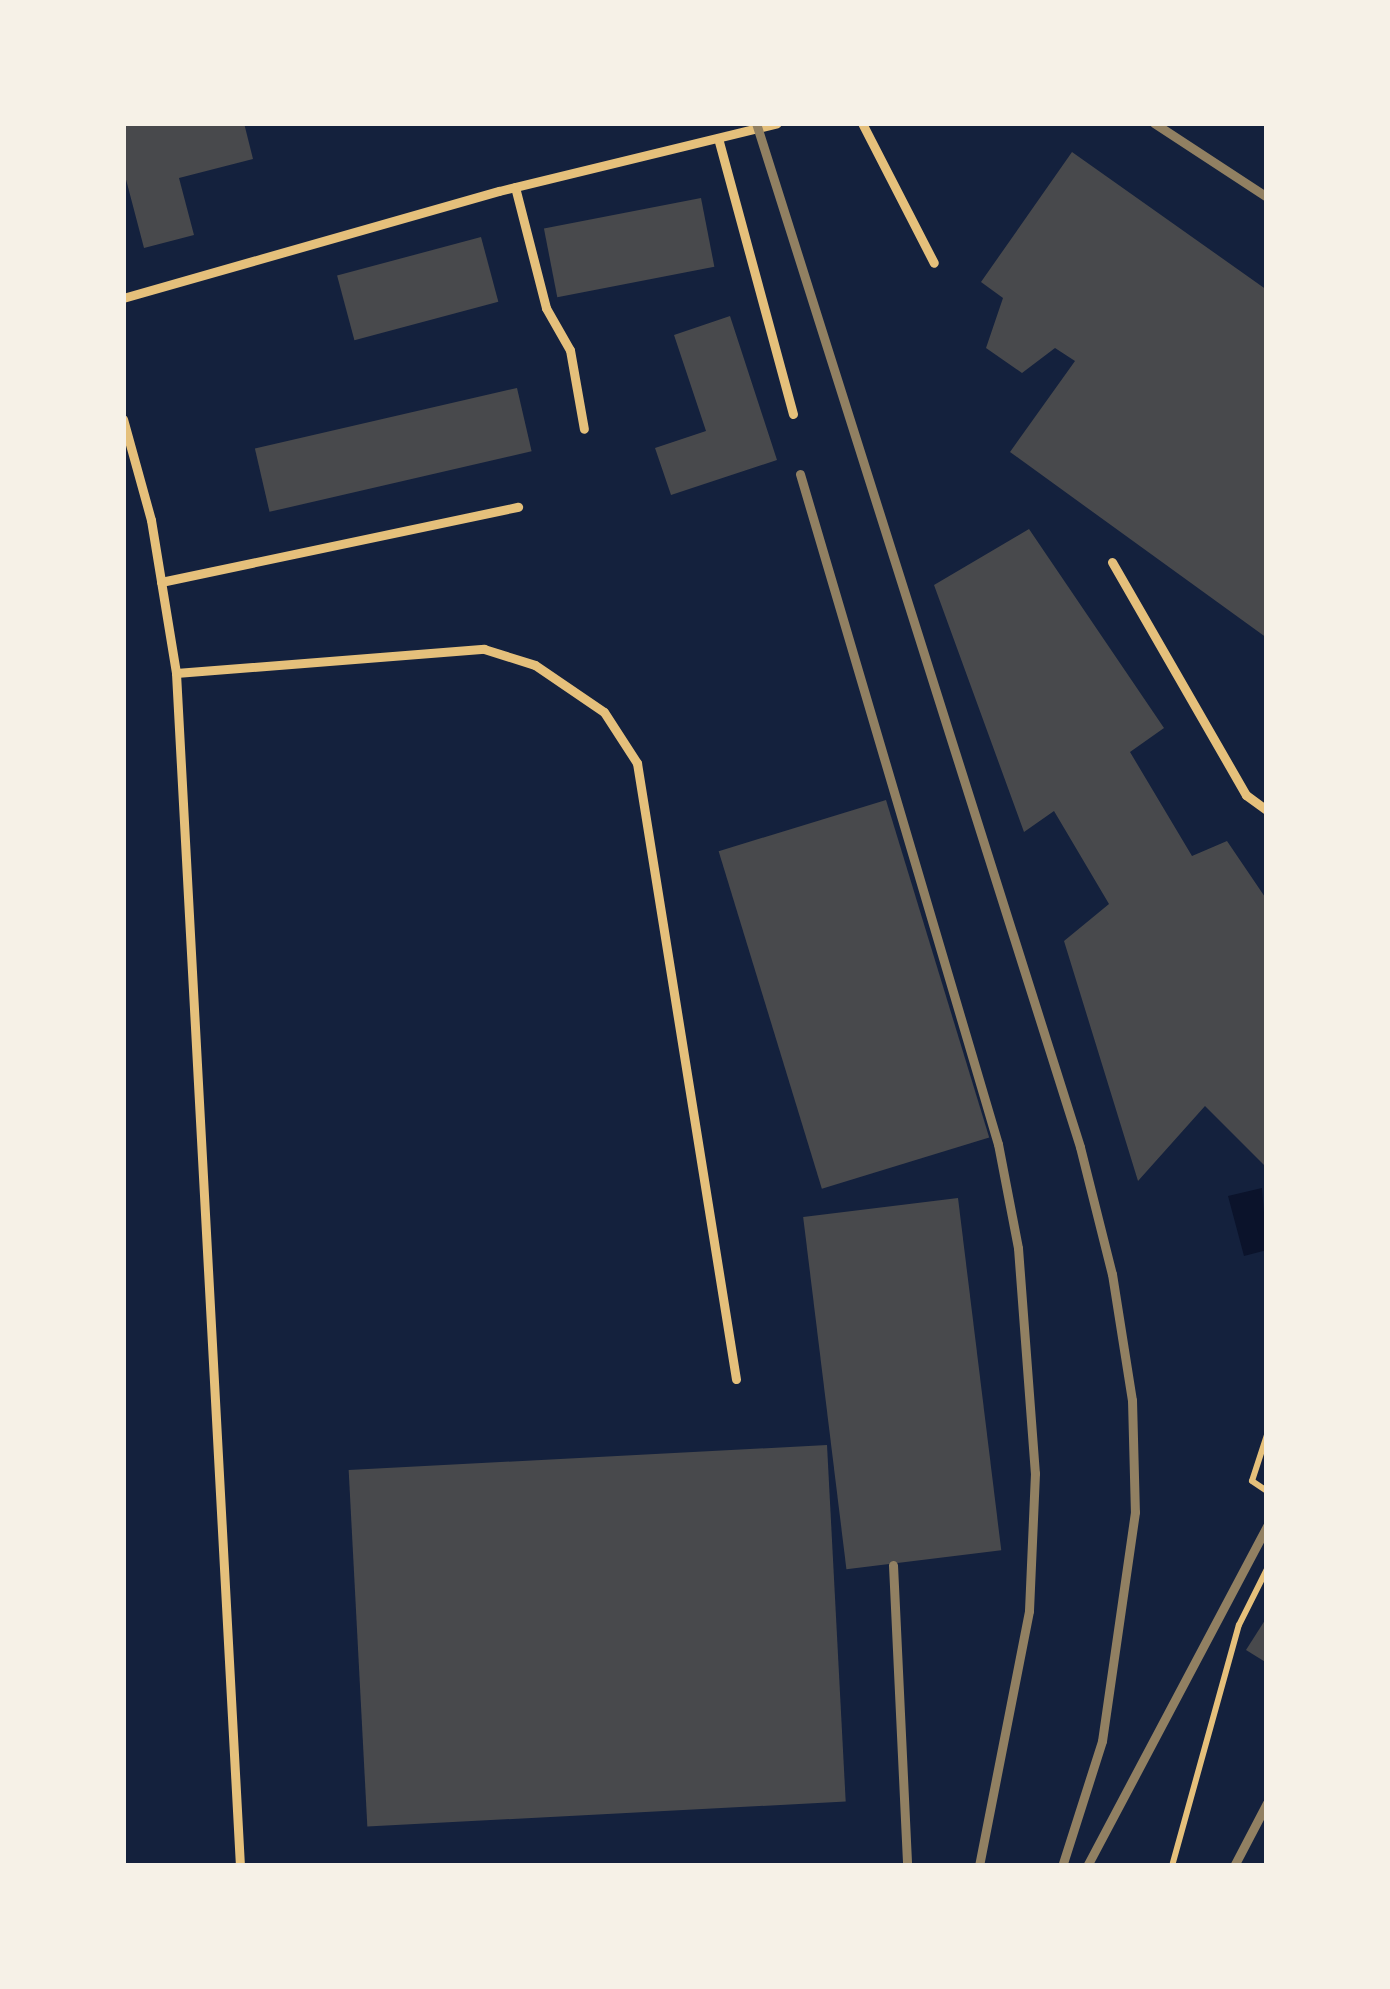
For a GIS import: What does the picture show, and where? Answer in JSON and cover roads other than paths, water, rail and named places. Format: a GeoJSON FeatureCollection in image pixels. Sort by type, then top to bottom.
{"type":"FeatureCollection","features":[{"type":"Feature","properties":{"kind":"lane"},"geometry":{"type":"LineString","coordinates":[[123,298],[515,187],[777,123]]}},
{"type":"Feature","properties":{"kind":"lane"},"geometry":{"type":"LineString","coordinates":[[862,123],[934,263]]}},
{"type":"Feature","properties":{"kind":"lane"},"geometry":{"type":"LineString","coordinates":[[718,138],[793,414]]}},
{"type":"Feature","properties":{"kind":"lane"},"geometry":{"type":"LineString","coordinates":[[515,187],[546,308],[570,350],[584,429]]}},
{"type":"Feature","properties":{"kind":"lane"},"geometry":{"type":"LineString","coordinates":[[123,419],[161,582],[176,673],[240,1866]]}},
{"type":"Feature","properties":{"kind":"lane"},"geometry":{"type":"LineString","coordinates":[[161,582],[518,507]]}},
{"type":"Feature","properties":{"kind":"lane"},"geometry":{"type":"LineString","coordinates":[[1112,562],[1246,795],[1267,810]]}},
{"type":"Feature","properties":{"kind":"lane"},"geometry":{"type":"LineString","coordinates":[[176,673],[484,649],[536,665],[604,712],[637,763],[736,1379]]}},
{"type":"Feature","properties":{"kind":"water"},"geometry":{"type":"Polygon","coordinates":[[[1262,1188],[1267,1250],[1244,1256],[1228,1196],[1262,1188]]]}},
{"type":"Feature","properties":{"kind":"railway"},"geometry":{"type":"LineString","coordinates":[[756,123],[1080,1147],[1112,1274],[1132,1400],[1135,1512],[1102,1741],[1062,1866]]}},
{"type":"Feature","properties":{"kind":"railway"},"geometry":{"type":"LineString","coordinates":[[1154,123],[1267,197]]}},
{"type":"Feature","properties":{"kind":"railway"},"geometry":{"type":"LineString","coordinates":[[800,474],[998,1144],[1018,1248],[1035,1473],[1029,1611],[979,1866]]}},
{"type":"Feature","properties":{"kind":"railway"},"geometry":{"type":"LineString","coordinates":[[1087,1866],[1267,1526]]}},
{"type":"Feature","properties":{"kind":"railway"},"geometry":{"type":"LineString","coordinates":[[893,1565],[907,1866]]}},
{"type":"Feature","properties":{"kind":"railway"},"geometry":{"type":"LineString","coordinates":[[1234,1866],[1267,1803]]}}]}
